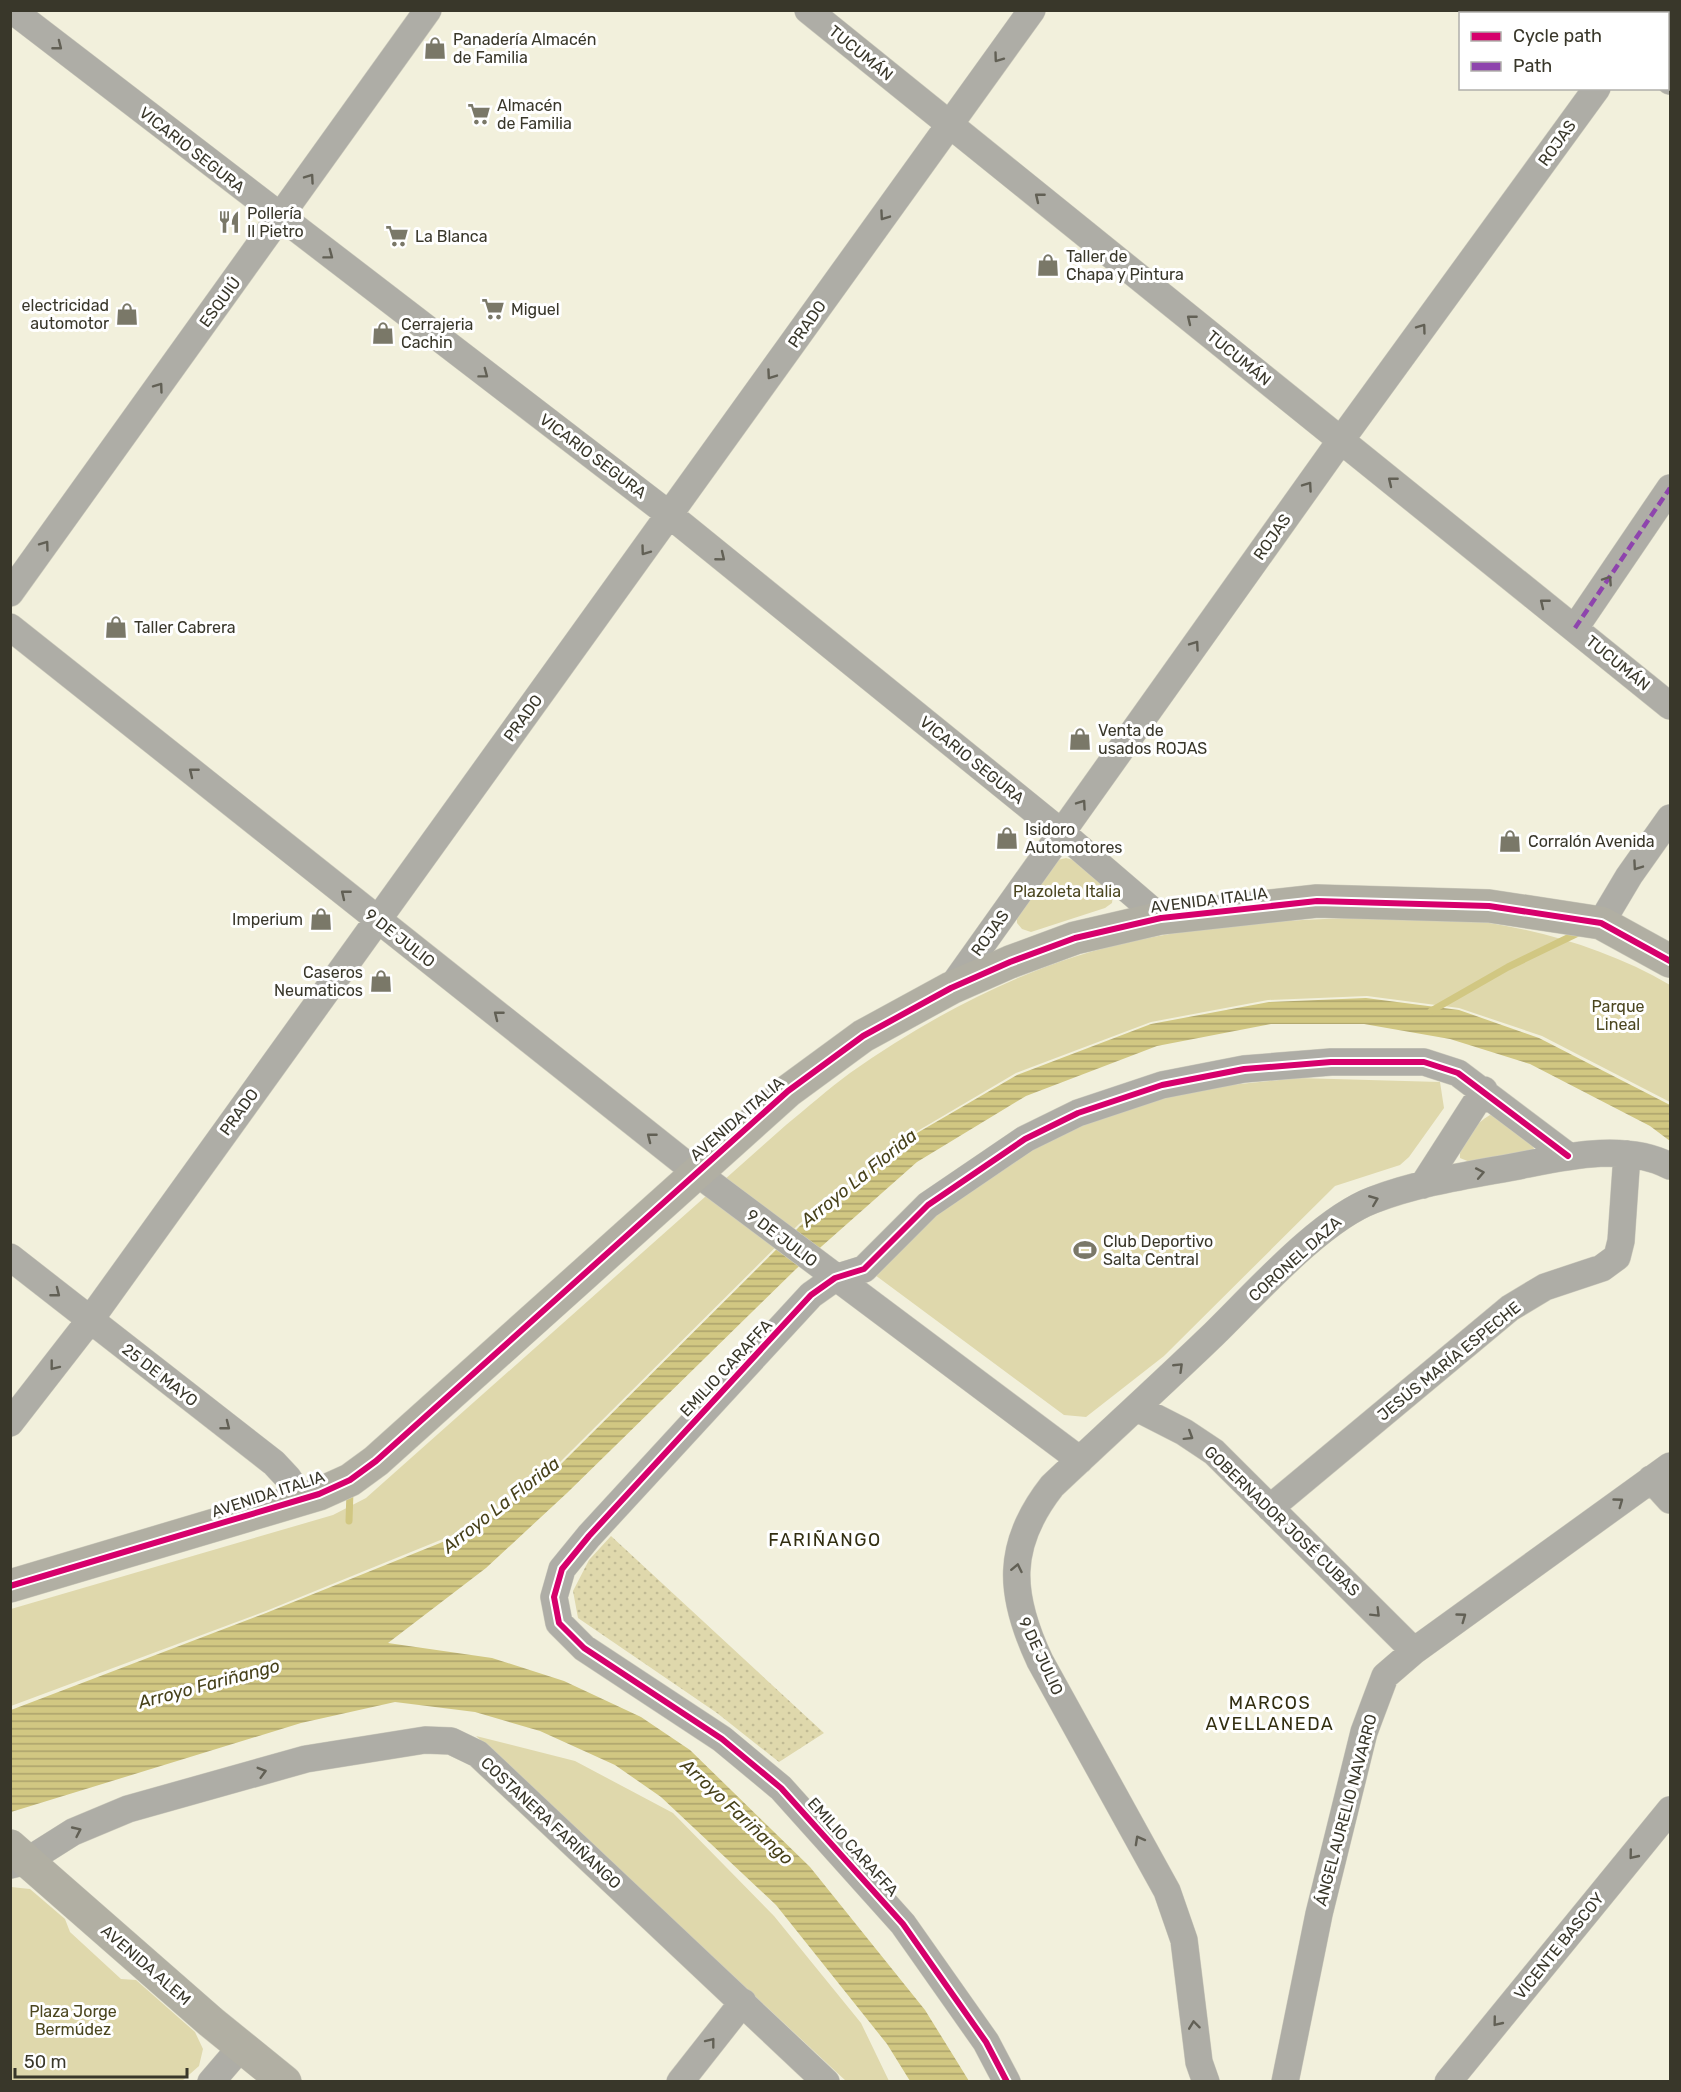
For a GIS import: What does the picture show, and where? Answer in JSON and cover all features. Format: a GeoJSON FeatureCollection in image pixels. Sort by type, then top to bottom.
{"type":"FeatureCollection","features":[{"type":"Feature","properties":{"kind":"main road","name":"AVENIDA ITALIA"},"geometry":{"type":"LineString","coordinates":[[10,1586],[302,1500],[350,1480],[376,1461],[788,1091],[863,1036],[951,988],[1010,962],[1074,938],[1161,918],[1317,901],[1404,901],[1489,906],[1601,923],[1671,961]]}},
{"type":"Feature","properties":{"kind":"main road","name":"AVENIDA ALEM"},"geometry":{"type":"LineString","coordinates":[[16,1857],[285,2082]]}},
{"type":"Feature","properties":{"kind":"street","name":"VICARIO SEGURA"},"geometry":{"type":"LineString","coordinates":[[12,10],[670,516],[1062,833],[1161,918]]}},
{"type":"Feature","properties":{"kind":"street","name":"ESQUIÚ"},"geometry":{"type":"LineString","coordinates":[[10,593],[281,219],[428,10]]}},
{"type":"Feature","properties":{"kind":"street","name":"TUCUMÁN"},"geometry":{"type":"LineString","coordinates":[[808,10],[1671,706]]}},
{"type":"Feature","properties":{"kind":"street","name":"PRADO"},"geometry":{"type":"LineString","coordinates":[[10,1423],[90,1320],[1032,10]]}},
{"type":"Feature","properties":{"kind":"street","name":"ROJAS"},"geometry":{"type":"LineString","coordinates":[[951,988],[1341,440],[1596,90]]}},
{"type":"Feature","properties":{"kind":"street"},"geometry":{"type":"LineString","coordinates":[[1575,628],[1671,488]]}},
{"type":"Feature","properties":{"kind":"street","name":"9 DE JULIO"},"geometry":{"type":"LineString","coordinates":[[10,627],[697,1173],[1080,1460],[1052,1486],[1035,1508],[1021,1547],[1014,1579],[1023,1625],[1040,1661],[1167,1891],[1184,1940],[1199,2062],[1206,2082]]}},
{"type":"Feature","properties":{"kind":"street"},"geometry":{"type":"LineString","coordinates":[[1601,923],[1629,876],[1671,818]]}},
{"type":"Feature","properties":{"kind":"street","name":"EMILIO CARAFFA"},"geometry":{"type":"LineString","coordinates":[[1008,2082],[986,2042],[903,1924],[781,1788],[722,1739],[584,1648],[559,1623],[554,1597],[562,1569],[589,1536],[811,1295],[835,1278],[864,1269],[928,1205],[1025,1139],[1078,1113],[1162,1085],[1265,1067],[1331,1062],[1424,1062],[1458,1073],[1484,1090],[1568,1156]]}},
{"type":"Feature","properties":{"kind":"street"},"geometry":{"type":"LineString","coordinates":[[1423,1185],[1484,1090]]}},
{"type":"Feature","properties":{"kind":"street","name":"CORONEL DAZA"},"geometry":{"type":"LineString","coordinates":[[1080,1460],[1335,1221],[1372,1200],[1423,1185],[1568,1156],[1627,1154],[1658,1160],[1671,1166]]}},
{"type":"Feature","properties":{"kind":"street","name":"JESÚS MARÍA ESPECHE"},"geometry":{"type":"LineString","coordinates":[[1270,1508],[1510,1308],[1545,1287],[1602,1268],[1617,1257],[1621,1241],[1627,1154]]}},
{"type":"Feature","properties":{"kind":"street","name":"25 DE MAYO"},"geometry":{"type":"LineString","coordinates":[[10,1257],[274,1463],[288,1478],[302,1500]]}},
{"type":"Feature","properties":{"kind":"street","name":"GOBERNADOR JOSÉ CUBAS"},"geometry":{"type":"LineString","coordinates":[[1137,1408],[1184,1432],[1214,1452],[1414,1651]]}},
{"type":"Feature","properties":{"kind":"street"},"geometry":{"type":"LineString","coordinates":[[1661,1473],[1671,1500]]}},
{"type":"Feature","properties":{"kind":"street","name":"ÁNGEL AURELIO NAVARRO"},"geometry":{"type":"LineString","coordinates":[[1285,2082],[1319,1914],[1364,1732],[1385,1676],[1414,1651],[1661,1473]]}},
{"type":"Feature","properties":{"kind":"street","name":"COSTANERA FARIÑANGO"},"geometry":{"type":"LineString","coordinates":[[16,1857],[128,1809],[306,1759],[425,1740],[451,1741],[478,1754],[826,2082]]}},
{"type":"Feature","properties":{"kind":"street","name":"VICENTE BASCOY"},"geometry":{"type":"LineString","coordinates":[[1448,2082],[1671,1810]]}},
{"type":"Feature","properties":{"kind":"street"},"geometry":{"type":"LineString","coordinates":[[680,2082],[742,2002]]}},
{"type":"Feature","properties":{"kind":"street"},"geometry":{"type":"LineString","coordinates":[[211,2082],[241,2047]]}},
{"type":"Feature","properties":{"kind":"green space","name":"Plazoleta Italia"},"geometry":{"type":"Polygon","coordinates":[[[1066,858],[1073,860],[1113,894],[1112,903],[1105,908],[1031,932],[1022,929],[1017,923],[1017,914],[1058,860],[1066,858]]]}},
{"type":"Feature","properties":{"kind":"green space","name":"Parque Lineal"},"geometry":{"type":"Polygon","coordinates":[[[1401,917],[1474,921],[1532,931],[1603,953],[1670,985],[1670,1102],[1542,1036],[1459,1008],[1367,996],[1268,1000],[1151,1022],[1016,1073],[904,1139],[799,1224],[550,1472],[470,1528],[266,1611],[11,1706],[11,1609],[333,1515],[366,1498],[786,1125],[850,1073],[951,1010],[1024,975],[1100,949],[1138,940],[1203,929],[1269,922],[1401,917]]]}},
{"type":"Feature","properties":{"kind":"green space","name":"Club Deportivo Salta Central"},"geometry":{"type":"Polygon","coordinates":[[[1298,1078],[1440,1082],[1444,1108],[1409,1157],[1400,1165],[1335,1186],[1164,1356],[1086,1417],[1064,1415],[875,1275],[916,1231],[952,1201],[983,1179],[1050,1141],[1121,1111],[1157,1100],[1194,1091],[1298,1078]]]}},
{"type":"Feature","properties":{"kind":"green space"},"geometry":{"type":"Polygon","coordinates":[[[1490,1115],[1522,1132],[1532,1143],[1534,1149],[1470,1162],[1460,1158],[1465,1139],[1479,1123],[1490,1115]]]}},
{"type":"Feature","properties":{"kind":"green space"},"geometry":{"type":"Polygon","coordinates":[[[611,1536],[824,1733],[779,1762],[717,1713],[578,1618],[573,1591],[589,1560],[611,1536]]]}},
{"type":"Feature","properties":{"kind":"green space"},"geometry":{"type":"Polygon","coordinates":[[[476,1736],[575,1761],[673,1813],[774,1916],[861,2023],[889,2081],[846,2081],[476,1736]]]}},
{"type":"Feature","properties":{"kind":"green space","name":"Plaza Jorge Bermúdez"},"geometry":{"type":"Polygon","coordinates":[[[11,1887],[30,1889],[65,1919],[70,1932],[121,1979],[136,1980],[195,2032],[203,2049],[199,2066],[182,2081],[11,2081],[11,1887]]]}},
{"type":"Feature","properties":{"kind":"water"},"geometry":{"type":"Polygon","coordinates":[[[1366,998],[1459,1010],[1539,1038],[1670,1105],[1670,1141],[1650,1126],[1530,1064],[1450,1039],[1364,1024],[1271,1024],[1157,1046],[1026,1096],[917,1162],[796,1269],[567,1493],[486,1568],[388,1643],[492,1658],[564,1681],[641,1717],[690,1750],[810,1867],[925,2010],[969,2081],[910,2081],[887,2044],[776,1905],[661,1797],[615,1765],[540,1731],[475,1712],[395,1702],[301,1723],[11,1812],[11,1710],[266,1613],[470,1531],[551,1474],[800,1226],[905,1140],[1017,1075],[1151,1024],[1269,1002],[1366,998]]]}},
{"type":"Feature","properties":{"kind":"waterway"},"geometry":{"type":"LineString","coordinates":[[1431,1011],[1508,967],[1580,932]]}},
{"type":"Feature","properties":{"kind":"waterway"},"geometry":{"type":"LineString","coordinates":[[349,1521],[350,1491]]}},
{"type":"Feature","properties":{"kind":"marked path"},"geometry":{"type":"LineString","coordinates":[[1575,628],[1670,488]]}},
{"type":"Feature","properties":{"kind":"cycle path"},"geometry":{"type":"LineString","coordinates":[[10,1586],[319,1494],[350,1480],[376,1461],[788,1091],[863,1036],[951,988],[1010,962],[1075,938],[1161,918],[1317,901],[1489,906],[1601,923],[1670,961]]}},
{"type":"Feature","properties":{"kind":"cycle path"},"geometry":{"type":"LineString","coordinates":[[1007,2082],[986,2042],[903,1924],[781,1788],[722,1739],[584,1648],[559,1623],[554,1597],[562,1569],[589,1536],[811,1295],[835,1278],[864,1269],[928,1205],[1025,1139],[1078,1113],[1162,1085],[1244,1069],[1331,1062],[1424,1062],[1458,1073],[1568,1156]]}},
{"type":"Feature","properties":{"kind":"place","name":"Panadería Almacén de Familia"},"geometry":{"type":"Point","coordinates":[435,48]}},
{"type":"Feature","properties":{"kind":"place","name":"Almacén de Familia"},"geometry":{"type":"Point","coordinates":[479,114]}},
{"type":"Feature","properties":{"kind":"place","name":"Pollería Il Pietro"},"geometry":{"type":"Point","coordinates":[229,222]}},
{"type":"Feature","properties":{"kind":"place","name":"La Blanca"},"geometry":{"type":"Point","coordinates":[397,236]}},
{"type":"Feature","properties":{"kind":"place","name":"Taller de Chapa y Pintura"},"geometry":{"type":"Point","coordinates":[1048,265]}},
{"type":"Feature","properties":{"kind":"place","name":"Miguel"},"geometry":{"type":"Point","coordinates":[493,309]}},
{"type":"Feature","properties":{"kind":"place","name":"electricidad automotor"},"geometry":{"type":"Point","coordinates":[127,314]}},
{"type":"Feature","properties":{"kind":"place","name":"Cerrajeria Cachin"},"geometry":{"type":"Point","coordinates":[383,333]}},
{"type":"Feature","properties":{"kind":"place","name":"Taller Cabrera"},"geometry":{"type":"Point","coordinates":[116,627]}},
{"type":"Feature","properties":{"kind":"place","name":"Venta de usados ROJAS"},"geometry":{"type":"Point","coordinates":[1080,739]}},
{"type":"Feature","properties":{"kind":"place","name":"Isidoro Automotores"},"geometry":{"type":"Point","coordinates":[1007,838]}},
{"type":"Feature","properties":{"kind":"place","name":"Corralón Avenida"},"geometry":{"type":"Point","coordinates":[1510,841]}},
{"type":"Feature","properties":{"kind":"place","name":"Imperium"},"geometry":{"type":"Point","coordinates":[321,919]}},
{"type":"Feature","properties":{"kind":"place","name":"Caseros Neumaticos"},"geometry":{"type":"Point","coordinates":[381,981]}},
{"type":"Feature","properties":{"kind":"place","name":"Club Deportivo Salta Central"},"geometry":{"type":"Point","coordinates":[1085,1250]}},
{"type":"Feature","properties":{"kind":"district","name":"FARIÑANGO"},"geometry":{"type":"Point","coordinates":[825,1540]}},
{"type":"Feature","properties":{"kind":"district","name":"MARCOS AVELLANEDA"},"geometry":{"type":"Point","coordinates":[1270,1713]}},
{"type":"Feature","properties":{"kind":"water label","name":"Arroyo La Florida"},"geometry":{"type":"Point","coordinates":[859,1178]}},
{"type":"Feature","properties":{"kind":"water label","name":"Arroyo La Florida"},"geometry":{"type":"Point","coordinates":[501,1505]}},
{"type":"Feature","properties":{"kind":"water label","name":"Arroyo Fariñango"},"geometry":{"type":"Point","coordinates":[209,1684]}},
{"type":"Feature","properties":{"kind":"water label","name":"Arroyo Fariñango"},"geometry":{"type":"Point","coordinates":[737,1812]}}]}
